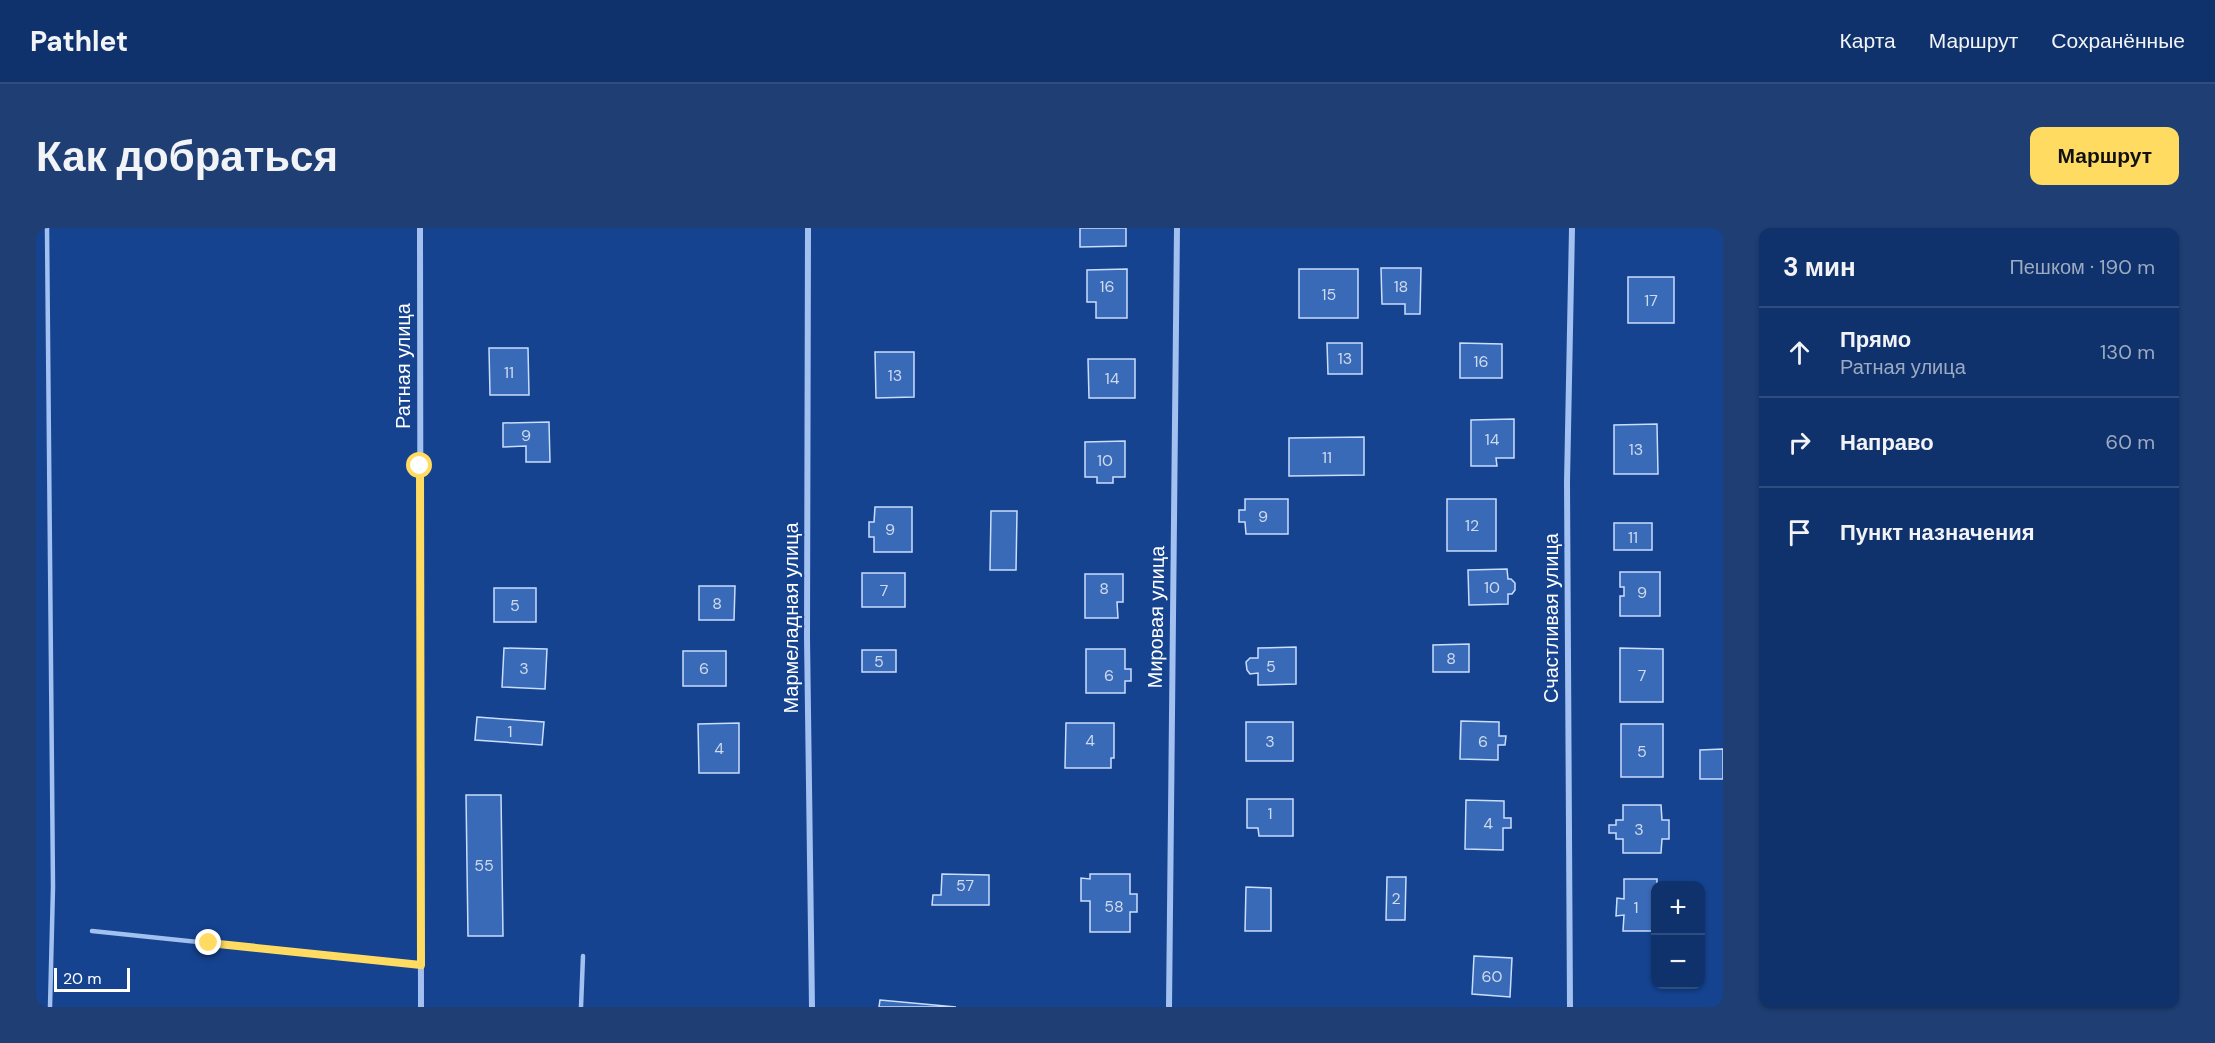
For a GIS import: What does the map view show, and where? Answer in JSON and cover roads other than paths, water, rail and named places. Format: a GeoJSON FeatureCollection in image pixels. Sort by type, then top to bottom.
{"type":"FeatureCollection","features":[{"type":"Feature","properties":{"kind":"street","name":"Ратная улица"},"geometry":{"type":"LineString","coordinates":[[420,228],[421,1007]]}},
{"type":"Feature","properties":{"kind":"street","name":"Мармеладная улица"},"geometry":{"type":"LineString","coordinates":[[808,228],[807,637],[812,1007]]}},
{"type":"Feature","properties":{"kind":"street","name":"Мировая улица"},"geometry":{"type":"LineString","coordinates":[[1169,1007],[1177,228]]}},
{"type":"Feature","properties":{"kind":"street","name":"Счастливая улица"},"geometry":{"type":"LineString","coordinates":[[1570,1007],[1567,482],[1572,228]]}},
{"type":"Feature","properties":{"kind":"lane"},"geometry":{"type":"LineString","coordinates":[[47,228],[53,875],[50,1007]]}},
{"type":"Feature","properties":{"kind":"lane"},"geometry":{"type":"LineString","coordinates":[[92,931],[421,965]]}},
{"type":"Feature","properties":{"kind":"lane"},"geometry":{"type":"LineString","coordinates":[[581,1007],[583,956]]}}]}
